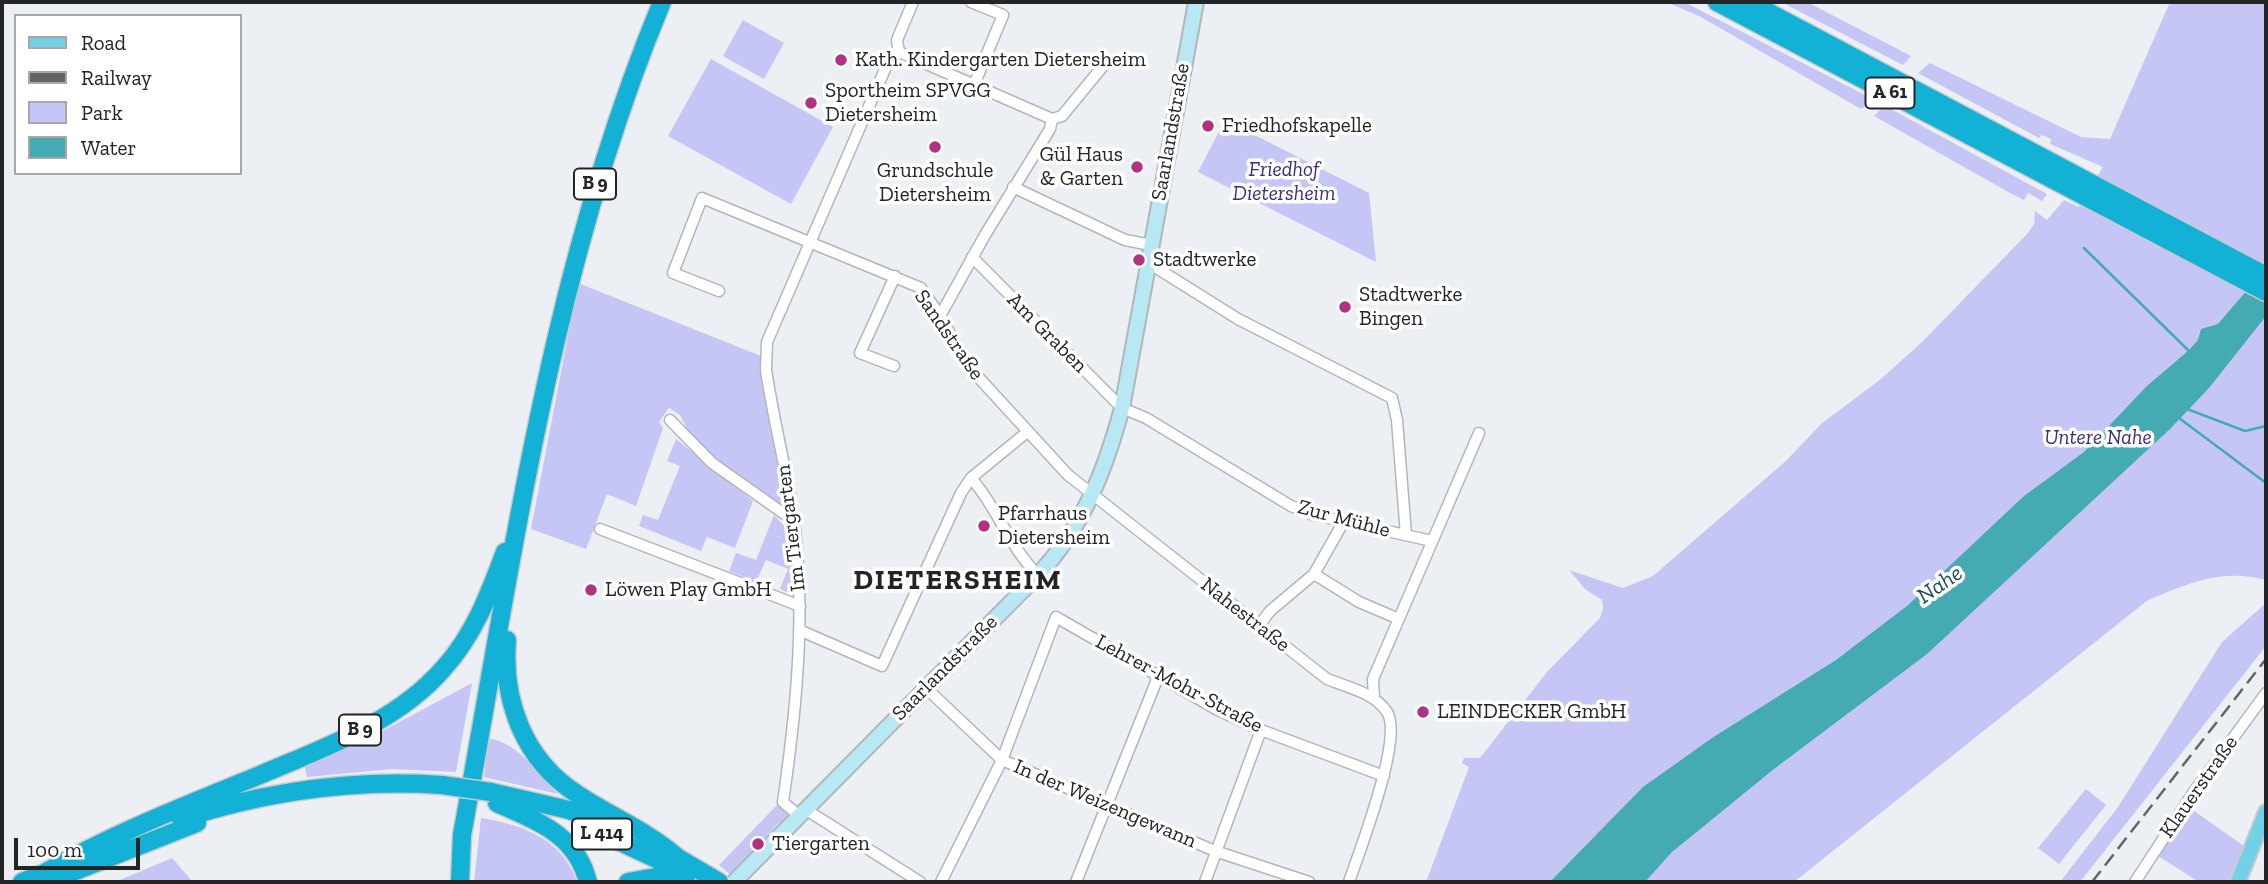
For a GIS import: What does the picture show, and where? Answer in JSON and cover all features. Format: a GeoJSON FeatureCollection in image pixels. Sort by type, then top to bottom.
{"type":"FeatureCollection","features":[{"type":"Feature","properties":{"kind":"highway","name":"B 9"},"geometry":{"type":"LineString","coordinates":[[460,882],[462,835],[552,349],[584,223],[617,117],[662,2]]}},
{"type":"Feature","properties":{"kind":"highway","name":"A 61"},"geometry":{"type":"LineString","coordinates":[[1717,2],[2266,276]]}},
{"type":"Feature","properties":{"kind":"highway","name":"A 61"},"geometry":{"type":"LineString","coordinates":[[1749,2],[2266,292]]}},
{"type":"Feature","properties":{"kind":"highway","name":"B 9"},"geometry":{"type":"LineString","coordinates":[[47,877],[131,828],[309,754],[406,703],[441,672],[471,632],[487,601],[521,509]]}},
{"type":"Feature","properties":{"kind":"highway","name":"B 9"},"geometry":{"type":"LineString","coordinates":[[513,553],[506,668],[511,705],[520,728],[539,759],[564,785],[657,839],[677,857]]}},
{"type":"Feature","properties":{"kind":"highway","name":"L 414"},"geometry":{"type":"LineString","coordinates":[[22,882],[47,877],[159,836],[245,809],[355,794],[443,790],[591,818],[677,857]]}},
{"type":"Feature","properties":{"kind":"highway","name":"L 414"},"geometry":{"type":"LineString","coordinates":[[492,799],[594,830],[711,881]]}},
{"type":"Feature","properties":{"kind":"highway"},"geometry":{"type":"LineString","coordinates":[[492,799],[557,832],[578,855],[588,882]]}},
{"type":"Feature","properties":{"kind":"highway"},"geometry":{"type":"LineString","coordinates":[[677,857],[711,881]]}},
{"type":"Feature","properties":{"kind":"highway"},"geometry":{"type":"LineString","coordinates":[[628,882],[653,876],[686,882]]}},
{"type":"Feature","properties":{"kind":"main road","name":"Saarlandstraße"},"geometry":{"type":"LineString","coordinates":[[734,882],[1038,575],[1063,547],[1093,496],[1110,453],[1122,408],[1196,2]]}},
{"type":"Feature","properties":{"kind":"main road"},"geometry":{"type":"LineString","coordinates":[[2238,882],[2266,812]]}},
{"type":"Feature","properties":{"kind":"street"},"geometry":{"type":"LineString","coordinates":[[913,2],[897,40],[898,49],[907,58],[1052,119],[1062,116],[1108,60]]}},
{"type":"Feature","properties":{"kind":"street"},"geometry":{"type":"LineString","coordinates":[[971,2],[1003,15],[974,85]]}},
{"type":"Feature","properties":{"kind":"street"},"geometry":{"type":"LineString","coordinates":[[809,244],[889,60],[898,49]]}},
{"type":"Feature","properties":{"kind":"street"},"geometry":{"type":"LineString","coordinates":[[940,316],[1013,187],[1050,129],[1052,119]]}},
{"type":"Feature","properties":{"kind":"street"},"geometry":{"type":"LineString","coordinates":[[1013,187],[1115,235],[1151,245]]}},
{"type":"Feature","properties":{"kind":"street","name":"Sandstraße"},"geometry":{"type":"LineString","coordinates":[[719,291],[673,273],[702,198],[920,288],[940,316],[968,366],[1026,433],[1093,496]]}},
{"type":"Feature","properties":{"kind":"street","name":"Im Tiergarten"},"geometry":{"type":"LineString","coordinates":[[802,812],[783,802],[795,713],[800,607],[793,520],[766,370],[766,342],[809,244]]}},
{"type":"Feature","properties":{"kind":"street","name":"Am Graben"},"geometry":{"type":"LineString","coordinates":[[972,257],[1122,408]]}},
{"type":"Feature","properties":{"kind":"street"},"geometry":{"type":"LineString","coordinates":[[1147,262],[1238,319],[1392,398],[1398,433],[1406,535]]}},
{"type":"Feature","properties":{"kind":"street"},"geometry":{"type":"LineString","coordinates":[[894,366],[860,353],[895,276]]}},
{"type":"Feature","properties":{"kind":"street","name":"Zur Mühle"},"geometry":{"type":"LineString","coordinates":[[1122,408],[1146,418],[1292,506],[1432,541]]}},
{"type":"Feature","properties":{"kind":"street"},"geometry":{"type":"LineString","coordinates":[[670,420],[712,463],[793,520]]}},
{"type":"Feature","properties":{"kind":"street"},"geometry":{"type":"LineString","coordinates":[[799,630],[882,666],[944,526],[971,478],[1026,433]]}},
{"type":"Feature","properties":{"kind":"street"},"geometry":{"type":"LineString","coordinates":[[1349,882],[1384,776],[1391,731],[1389,713],[1374,699],[1373,679],[1479,433]]}},
{"type":"Feature","properties":{"kind":"street"},"geometry":{"type":"LineString","coordinates":[[971,478],[987,496],[1020,558],[1038,575]]}},
{"type":"Feature","properties":{"kind":"street","name":"Nahestraße"},"geometry":{"type":"LineString","coordinates":[[1093,496],[1327,679],[1374,699]]}},
{"type":"Feature","properties":{"kind":"street"},"geometry":{"type":"LineString","coordinates":[[1259,626],[1270,611],[1314,574],[1344,521]]}},
{"type":"Feature","properties":{"kind":"street"},"geometry":{"type":"LineString","coordinates":[[600,528],[800,607]]}},
{"type":"Feature","properties":{"kind":"street"},"geometry":{"type":"LineString","coordinates":[[1314,574],[1359,602],[1399,619]]}},
{"type":"Feature","properties":{"kind":"street","name":"Lehrer-Mohr-Straße"},"geometry":{"type":"LineString","coordinates":[[1002,760],[1056,617],[1158,677],[1261,730],[1384,776]]}},
{"type":"Feature","properties":{"kind":"street"},"geometry":{"type":"LineString","coordinates":[[1076,882],[1158,677]]}},
{"type":"Feature","properties":{"kind":"street","name":"In der Weizengewann"},"geometry":{"type":"LineString","coordinates":[[925,687],[1002,760],[1215,851],[1309,882]]}},
{"type":"Feature","properties":{"kind":"street","name":"Klauerstraße"},"geometry":{"type":"LineString","coordinates":[[2135,882],[2193,793],[2266,693]]}},
{"type":"Feature","properties":{"kind":"street"},"geometry":{"type":"LineString","coordinates":[[1205,882],[1261,730]]}},
{"type":"Feature","properties":{"kind":"street"},"geometry":{"type":"LineString","coordinates":[[941,882],[1002,760]]}},
{"type":"Feature","properties":{"kind":"street"},"geometry":{"type":"LineString","coordinates":[[802,812],[920,882]]}},
{"type":"Feature","properties":{"kind":"green space"},"geometry":{"type":"Polygon","coordinates":[[[1666,2],[1684,2],[1863,94],[1867,98],[1866,106],[1861,109],[1699,16],[1666,2]]]}},
{"type":"Feature","properties":{"kind":"green space"},"geometry":{"type":"Polygon","coordinates":[[[1781,2],[1807,2],[1911,56],[1903,65],[1781,2]]]}},
{"type":"Feature","properties":{"kind":"green space","name":"Untere Nahe"},"geometry":{"type":"Polygon","coordinates":[[[2170,2],[2266,2],[2266,580],[2235,576],[2206,579],[2148,600],[1794,882],[1426,882],[1469,767],[1462,763],[1464,758],[1480,758],[1547,672],[1600,618],[1602,600],[1586,590],[1569,570],[1623,588],[1653,576],[1787,460],[1821,424],[1881,379],[1923,341],[2028,233],[2034,224],[2035,211],[2047,220],[2064,200],[2079,207],[2103,167],[2050,144],[2051,139],[2042,135],[2039,138],[1918,73],[1930,63],[2081,137],[2110,139],[2170,2]]]}},
{"type":"Feature","properties":{"kind":"green space"},"geometry":{"type":"Polygon","coordinates":[[[743,20],[784,43],[764,79],[723,56],[743,20]]]}},
{"type":"Feature","properties":{"kind":"green space"},"geometry":{"type":"Polygon","coordinates":[[[711,59],[833,127],[791,204],[668,136],[711,59]]]}},
{"type":"Feature","properties":{"kind":"green space"},"geometry":{"type":"Polygon","coordinates":[[[1891,109],[2047,194],[2042,201],[2028,193],[2024,200],[1874,116],[1880,110],[1891,109]]]}},
{"type":"Feature","properties":{"kind":"green space","name":"Friedhof Dietersheim"},"geometry":{"type":"Polygon","coordinates":[[[1225,120],[1369,193],[1376,262],[1198,172],[1225,120]]]}},
{"type":"Feature","properties":{"kind":"green space"},"geometry":{"type":"Polygon","coordinates":[[[578,283],[761,356],[790,515],[694,442],[680,415],[669,408],[659,422],[663,428],[636,506],[607,494],[586,549],[531,529],[578,283]]]}},
{"type":"Feature","properties":{"kind":"green space"},"geometry":{"type":"Polygon","coordinates":[[[676,439],[753,501],[735,548],[707,537],[701,551],[639,526],[643,515],[658,520],[680,466],[667,461],[676,439]]]}},
{"type":"Feature","properties":{"kind":"green space"},"geometry":{"type":"Polygon","coordinates":[[[774,515],[788,530],[793,595],[780,589],[788,569],[766,560],[756,582],[729,571],[736,553],[756,560],[774,515]]]}},
{"type":"Feature","properties":{"kind":"green space"},"geometry":{"type":"Polygon","coordinates":[[[2266,603],[2266,646],[2080,882],[2060,882],[2118,807],[2222,642],[2266,603]]]}},
{"type":"Feature","properties":{"kind":"green space"},"geometry":{"type":"Polygon","coordinates":[[[472,683],[456,772],[392,769],[307,777],[304,764],[377,734],[472,683]]]}},
{"type":"Feature","properties":{"kind":"green space"},"geometry":{"type":"Polygon","coordinates":[[[488,738],[518,752],[558,794],[484,777],[488,738]]]}},
{"type":"Feature","properties":{"kind":"green space"},"geometry":{"type":"Polygon","coordinates":[[[2086,789],[2106,805],[2059,864],[2038,848],[2086,789]]]}},
{"type":"Feature","properties":{"kind":"green space"},"geometry":{"type":"Polygon","coordinates":[[[781,801],[791,815],[790,820],[778,824],[758,845],[761,851],[734,878],[719,865],[781,801]]]}},
{"type":"Feature","properties":{"kind":"green space"},"geometry":{"type":"Polygon","coordinates":[[[2187,806],[2244,846],[2228,882],[2199,882],[2155,854],[2187,806]]]}},
{"type":"Feature","properties":{"kind":"green space"},"geometry":{"type":"Polygon","coordinates":[[[481,818],[511,824],[551,844],[562,855],[577,882],[474,882],[481,818]]]}},
{"type":"Feature","properties":{"kind":"green space"},"geometry":{"type":"Polygon","coordinates":[[[172,858],[193,882],[115,882],[172,858]]]}},
{"type":"Feature","properties":{"kind":"water","name":"Nahe"},"geometry":{"type":"Polygon","coordinates":[[[2266,268],[2266,316],[2209,388],[2170,429],[1927,654],[1774,769],[1672,852],[1645,882],[1550,882],[1643,787],[1712,738],[1836,660],[1907,606],[2024,496],[2084,452],[2147,386],[2189,350],[2198,340],[2201,329],[2218,324],[2266,268]]]}},
{"type":"Feature","properties":{"kind":"waterway"},"geometry":{"type":"LineString","coordinates":[[2084,248],[2189,351]]}},
{"type":"Feature","properties":{"kind":"waterway"},"geometry":{"type":"LineString","coordinates":[[2187,409],[2245,431],[2266,426]]}},
{"type":"Feature","properties":{"kind":"waterway"},"geometry":{"type":"LineString","coordinates":[[2179,418],[2266,483]]}},
{"type":"Feature","properties":{"kind":"railway"},"geometry":{"type":"LineString","coordinates":[[2092,882],[2266,659]]}},
{"type":"Feature","properties":{"kind":"place","name":"Kath. Kindergarten Dietersheim"},"geometry":{"type":"Point","coordinates":[841,60]}},
{"type":"Feature","properties":{"kind":"place","name":"Sportheim SPVGG Dietersheim"},"geometry":{"type":"Point","coordinates":[811,103]}},
{"type":"Feature","properties":{"kind":"place","name":"Friedhofskapelle"},"geometry":{"type":"Point","coordinates":[1208,126]}},
{"type":"Feature","properties":{"kind":"place","name":"Grundschule Dietersheim"},"geometry":{"type":"Point","coordinates":[935,147]}},
{"type":"Feature","properties":{"kind":"place","name":"Gül Haus & Garten"},"geometry":{"type":"Point","coordinates":[1137,167]}},
{"type":"Feature","properties":{"kind":"place","name":"Stadtwerke"},"geometry":{"type":"Point","coordinates":[1139,260]}},
{"type":"Feature","properties":{"kind":"place","name":"Stadtwerke Bingen"},"geometry":{"type":"Point","coordinates":[1345,307]}},
{"type":"Feature","properties":{"kind":"place","name":"Pfarrhaus Dietersheim"},"geometry":{"type":"Point","coordinates":[984,526]}},
{"type":"Feature","properties":{"kind":"place","name":"Löwen Play GmbH"},"geometry":{"type":"Point","coordinates":[591,590]}},
{"type":"Feature","properties":{"kind":"place","name":"LEINDECKER GmbH"},"geometry":{"type":"Point","coordinates":[1423,712]}},
{"type":"Feature","properties":{"kind":"place","name":"Tiergarten"},"geometry":{"type":"Point","coordinates":[758,844]}},
{"type":"Feature","properties":{"kind":"district","name":"DIETERSHEIM"},"geometry":{"type":"Point","coordinates":[958,581]}}]}
